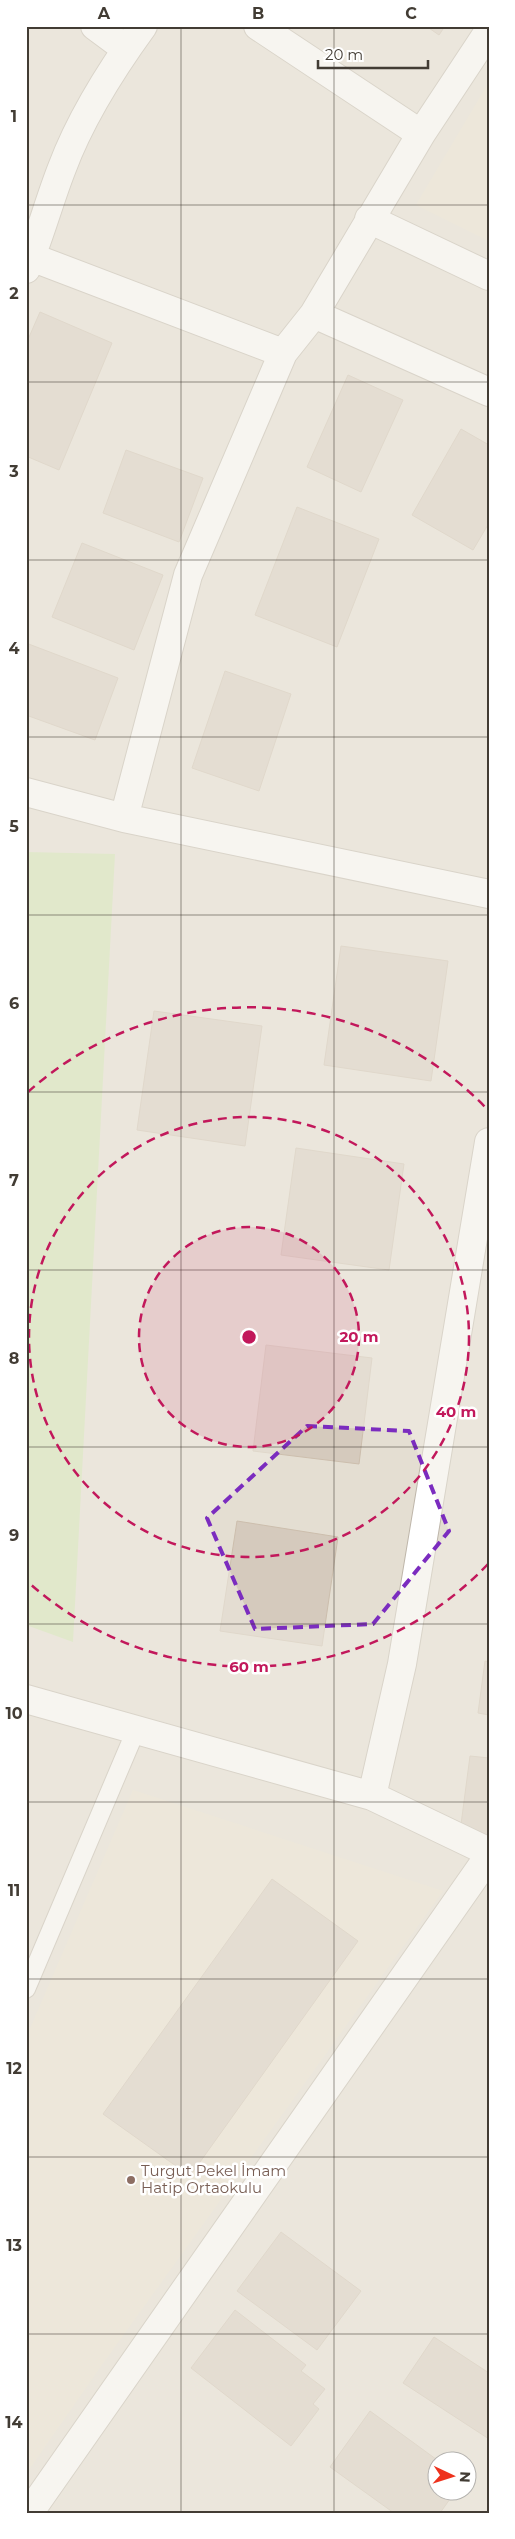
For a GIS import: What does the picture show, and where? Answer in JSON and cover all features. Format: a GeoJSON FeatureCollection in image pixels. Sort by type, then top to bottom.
{"type":"FeatureCollection","features":[{"type":"Feature","properties":{"kind":"street"},"geometry":{"type":"LineString","coordinates":[[95,26],[126,49]]}},
{"type":"Feature","properties":{"kind":"street"},"geometry":{"type":"LineString","coordinates":[[143,26],[98,92],[62,166],[29,263],[284,353]]}},
{"type":"Feature","properties":{"kind":"street"},"geometry":{"type":"LineString","coordinates":[[258,26],[421,134]]}},
{"type":"Feature","properties":{"kind":"street"},"geometry":{"type":"LineString","coordinates":[[124,818],[188,575],[284,353],[314,314],[421,134],[489,31]]}},
{"type":"Feature","properties":{"kind":"street"},"geometry":{"type":"LineString","coordinates":[[369,219],[489,276]]}},
{"type":"Feature","properties":{"kind":"street"},"geometry":{"type":"LineString","coordinates":[[314,314],[489,392]]}},
{"type":"Feature","properties":{"kind":"street"},"geometry":{"type":"LineString","coordinates":[[26,792],[124,818],[489,894]]}},
{"type":"Feature","properties":{"kind":"street"},"geometry":{"type":"LineString","coordinates":[[372,1796],[402,1664],[483,1203],[489,1142]]}},
{"type":"Feature","properties":{"kind":"street"},"geometry":{"type":"LineString","coordinates":[[26,1699],[372,1796],[489,1854],[30,2513]]}},
{"type":"Feature","properties":{"kind":"lane"},"geometry":{"type":"LineString","coordinates":[[26,1989],[136,1730]]}},
{"type":"Feature","properties":{"kind":"highlighted area"},"geometry":{"type":"Polygon","coordinates":[[[307,1426],[409,1431],[449,1531],[373,1624],[255,1629],[207,1518],[307,1426]]]}},
{"type":"Feature","properties":{"kind":"shaded area"},"geometry":{"type":"Polygon","coordinates":[[[26,26],[489,26],[489,2513],[26,2513],[26,26]]]}},
{"type":"Feature","properties":{"kind":"shaded area"},"geometry":{"type":"Polygon","coordinates":[[[489,82],[489,241],[416,205],[489,82]]]}},
{"type":"Feature","properties":{"kind":"shaded area","name":"Turgut Pekel İmam Hatip Ortaokulu"},"geometry":{"type":"Polygon","coordinates":[[[133,1790],[443,1891],[101,2366],[26,2474],[26,2038],[133,1790]]]}},
{"type":"Feature","properties":{"kind":"green space"},"geometry":{"type":"Polygon","coordinates":[[[26,852],[115,854],[73,1642],[26,1625],[26,852]]]}},
{"type":"Feature","properties":{"kind":"building"},"geometry":{"type":"Polygon","coordinates":[[[426,26],[445,26],[439,35],[426,26]]]}},
{"type":"Feature","properties":{"kind":"building"},"geometry":{"type":"Polygon","coordinates":[[[40,312],[112,343],[59,470],[26,456],[26,344],[40,312]]]}},
{"type":"Feature","properties":{"kind":"building"},"geometry":{"type":"Polygon","coordinates":[[[348,375],[403,400],[361,492],[307,467],[348,375]]]}},
{"type":"Feature","properties":{"kind":"building"},"geometry":{"type":"Polygon","coordinates":[[[461,429],[489,445],[489,523],[473,550],[412,515],[461,429]]]}},
{"type":"Feature","properties":{"kind":"building"},"geometry":{"type":"Polygon","coordinates":[[[126,450],[203,478],[179,542],[103,513],[126,450]]]}},
{"type":"Feature","properties":{"kind":"building"},"geometry":{"type":"Polygon","coordinates":[[[297,507],[379,539],[337,647],[255,615],[297,507]]]}},
{"type":"Feature","properties":{"kind":"building"},"geometry":{"type":"Polygon","coordinates":[[[82,543],[163,575],[134,650],[52,617],[82,543]]]}},
{"type":"Feature","properties":{"kind":"building"},"geometry":{"type":"Polygon","coordinates":[[[26,643],[118,678],[95,740],[26,715],[26,643]]]}},
{"type":"Feature","properties":{"kind":"building"},"geometry":{"type":"Polygon","coordinates":[[[225,671],[291,694],[259,791],[192,768],[225,671]]]}},
{"type":"Feature","properties":{"kind":"building"},"geometry":{"type":"Polygon","coordinates":[[[341,946],[448,961],[431,1081],[324,1065],[341,946]]]}},
{"type":"Feature","properties":{"kind":"building"},"geometry":{"type":"Polygon","coordinates":[[[154,1011],[262,1026],[245,1146],[137,1130],[154,1011]]]}},
{"type":"Feature","properties":{"kind":"building"},"geometry":{"type":"Polygon","coordinates":[[[296,1148],[404,1164],[389,1270],[281,1255],[296,1148]]]}},
{"type":"Feature","properties":{"kind":"building"},"geometry":{"type":"Polygon","coordinates":[[[266,1345],[372,1358],[359,1464],[253,1451],[266,1345]]]}},
{"type":"Feature","properties":{"kind":"building"},"geometry":{"type":"Polygon","coordinates":[[[237,1521],[338,1537],[322,1646],[220,1631],[237,1521]]]}},
{"type":"Feature","properties":{"kind":"building"},"geometry":{"type":"Polygon","coordinates":[[[485,1661],[489,1662],[489,1715],[478,1713],[485,1661]]]}},
{"type":"Feature","properties":{"kind":"building"},"geometry":{"type":"Polygon","coordinates":[[[470,1756],[489,1758],[489,1835],[460,1832],[470,1756]]]}},
{"type":"Feature","properties":{"kind":"building"},"geometry":{"type":"Polygon","coordinates":[[[272,1879],[358,1941],[190,2176],[103,2114],[272,1879]]]}},
{"type":"Feature","properties":{"kind":"building"},"geometry":{"type":"Polygon","coordinates":[[[281,2232],[361,2291],[317,2350],[237,2291],[281,2232]]]}},
{"type":"Feature","properties":{"kind":"building"},"geometry":{"type":"Polygon","coordinates":[[[235,2310],[306,2365],[301,2371],[325,2389],[313,2404],[319,2409],[291,2446],[191,2368],[235,2310]]]}},
{"type":"Feature","properties":{"kind":"building"},"geometry":{"type":"Polygon","coordinates":[[[434,2337],[489,2373],[489,2439],[403,2383],[434,2337]]]}},
{"type":"Feature","properties":{"kind":"building"},"geometry":{"type":"Polygon","coordinates":[[[370,2411],[428,2453],[428,2502],[448,2502],[440,2513],[394,2513],[330,2467],[370,2411]]]}},
{"type":"Feature","properties":{"kind":"place","name":"Turgut Pekel İmam Hatip Ortaokulu"},"geometry":{"type":"Point","coordinates":[131,2180]}}]}
